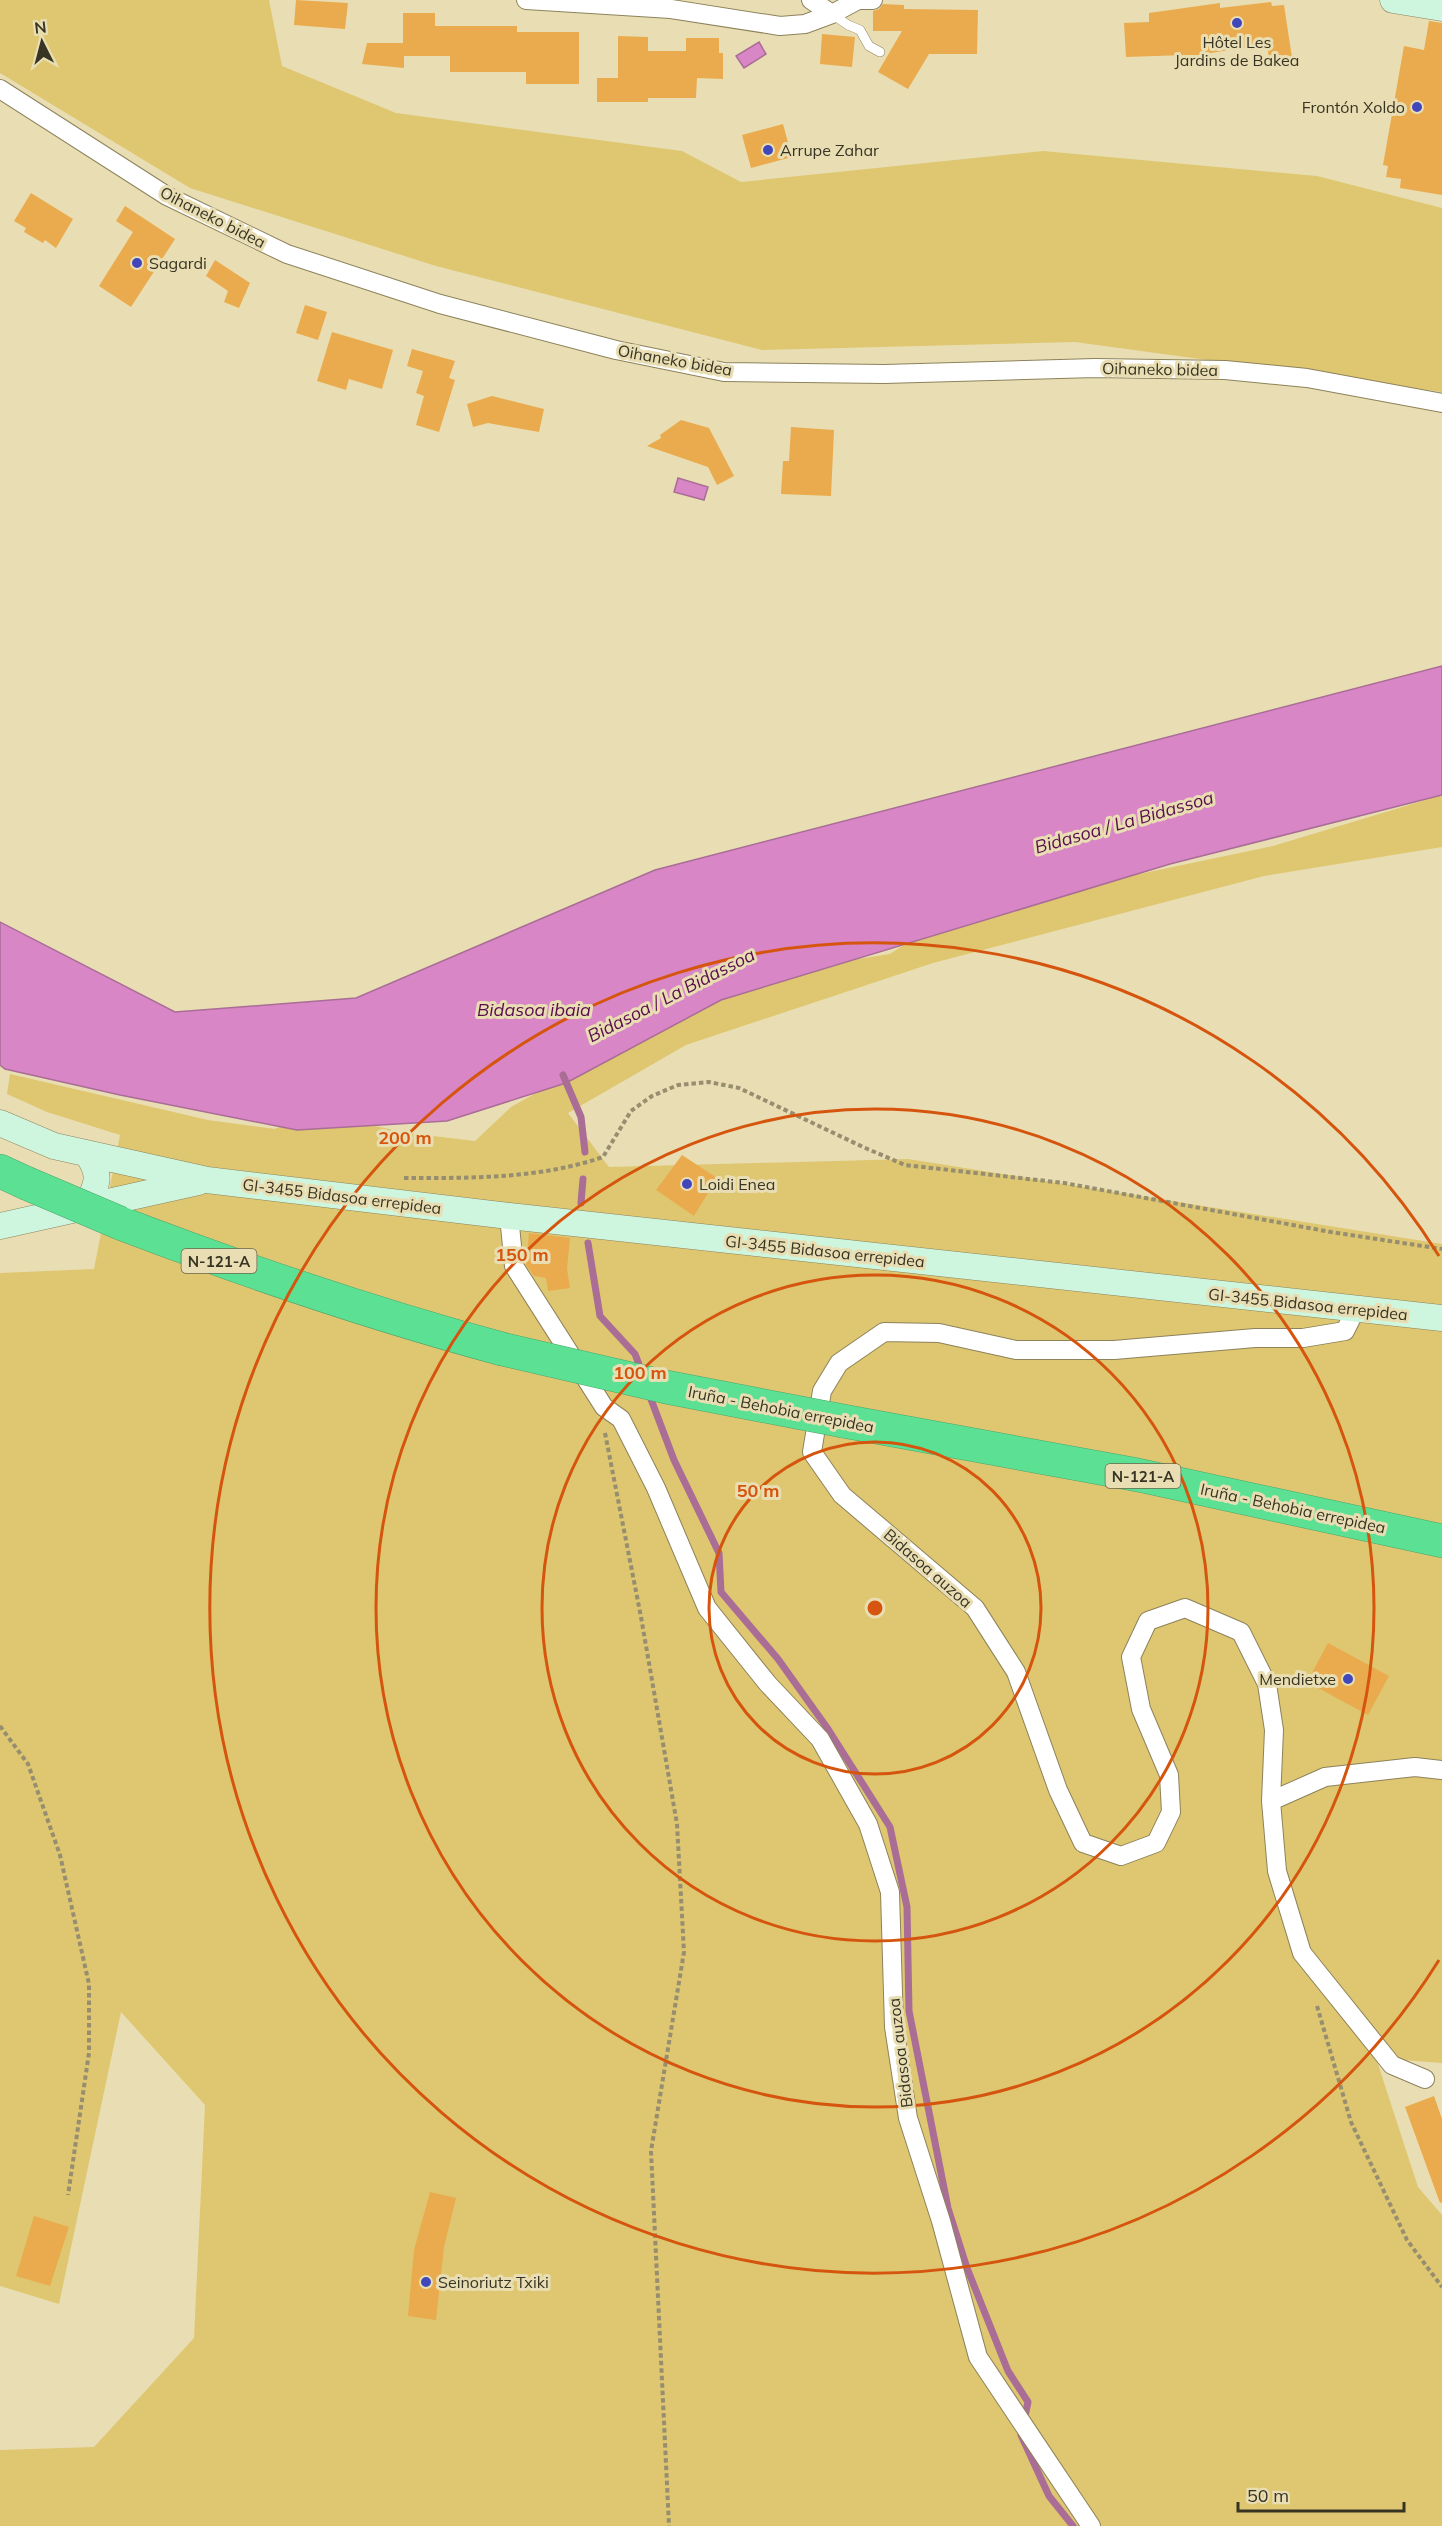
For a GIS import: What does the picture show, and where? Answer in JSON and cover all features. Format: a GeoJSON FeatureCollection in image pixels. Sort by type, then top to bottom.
{"type":"FeatureCollection","features":[{"type":"Feature","properties":{"kind":"highway","name":"Iruña - Behobia errepidea"},"geometry":{"type":"LineString","coordinates":[[13,1177],[120,1223],[222,1262],[320,1296],[502,1349],[666,1387],[1138,1475],[1442,1541]]}},
{"type":"Feature","properties":{"kind":"street"},"geometry":{"type":"LineString","coordinates":[[526,0],[671,9],[780,26],[805,24],[832,14],[858,0],[873,0]]}},
{"type":"Feature","properties":{"kind":"street"},"geometry":{"type":"LineString","coordinates":[[812,0],[832,14]]}},
{"type":"Feature","properties":{"kind":"street"},"geometry":{"type":"LineString","coordinates":[[1393,0],[1442,8]]}},
{"type":"Feature","properties":{"kind":"street","name":"Oihaneko bidea"},"geometry":{"type":"LineString","coordinates":[[0,89],[167,196],[287,254],[440,304],[616,350],[724,372],[884,375],[1095,368],[1225,370],[1307,378],[1442,402]]}},
{"type":"Feature","properties":{"kind":"street"},"geometry":{"type":"LineString","coordinates":[[0,1123],[54,1146],[207,1180]]}},
{"type":"Feature","properties":{"kind":"street"},"geometry":{"type":"LineString","coordinates":[[87,1205],[98,1173],[88,1155]]}},
{"type":"Feature","properties":{"kind":"street"},"geometry":{"type":"LineString","coordinates":[[0,1226],[207,1180]]}},
{"type":"Feature","properties":{"kind":"street","name":"GI-3455 Bidasoa errepidea"},"geometry":{"type":"LineString","coordinates":[[207,1180],[508,1216],[1442,1318]]}},
{"type":"Feature","properties":{"kind":"street","name":"Bidasoa auzoa"},"geometry":{"type":"LineString","coordinates":[[508,1216],[514,1266],[604,1407],[621,1419],[656,1488],[706,1608],[768,1684],[820,1739],[868,1824],[890,1892],[894,2027],[908,2118],[941,2222],[978,2356],[1091,2526]]}},
{"type":"Feature","properties":{"kind":"street","name":"Bidasoa auzoa"},"geometry":{"type":"LineString","coordinates":[[1356,1309],[1345,1331],[1303,1338],[1255,1338],[1114,1350],[1016,1350],[939,1333],[885,1332],[839,1363],[822,1391],[812,1452],[842,1495],[975,1608],[1016,1672],[1058,1790],[1083,1843],[1121,1856],[1156,1843],[1172,1812],[1169,1775],[1141,1709],[1131,1657],[1148,1622],[1185,1608],[1241,1632],[1267,1684],[1274,1730],[1271,1801],[1277,1871],[1302,1953],[1392,2065],[1425,2079]]}},
{"type":"Feature","properties":{"kind":"street"},"geometry":{"type":"LineString","coordinates":[[1271,1801],[1325,1778],[1416,1767],[1442,1770]]}},
{"type":"Feature","properties":{"kind":"lane"},"geometry":{"type":"LineString","coordinates":[[832,14],[860,30],[869,46],[880,52]]}},
{"type":"Feature","properties":{"kind":"path"},"geometry":{"type":"LineString","coordinates":[[397,1178],[467,1178],[526,1174],[583,1164],[603,1157],[631,1111],[652,1096],[678,1085],[709,1082],[749,1092],[905,1165],[1064,1183],[1331,1233],[1442,1249]]}},
{"type":"Feature","properties":{"kind":"path"},"geometry":{"type":"LineString","coordinates":[[604,1407],[601,1413],[641,1617],[678,1836],[684,1952],[651,2151],[669,2526]]}},
{"type":"Feature","properties":{"kind":"path"},"geometry":{"type":"LineString","coordinates":[[0,1726],[28,1764],[39,1794],[60,1855],[89,1984],[89,2054],[68,2195]]}},
{"type":"Feature","properties":{"kind":"path"},"geometry":{"type":"LineString","coordinates":[[1315,1998],[1351,2122],[1407,2240],[1442,2287]]}},
{"type":"Feature","properties":{"kind":"shaded area"},"geometry":{"type":"Polygon","coordinates":[[[0,0],[269,0],[282,66],[396,113],[682,151],[741,182],[1043,151],[1317,176],[1442,208],[1442,392],[1075,342],[762,350],[436,266],[190,188],[0,73],[0,0]]]}},
{"type":"Feature","properties":{"kind":"shaded area"},"geometry":{"type":"Polygon","coordinates":[[[1442,795],[1442,847],[1264,876],[933,963],[686,1045],[568,1113],[609,1167],[908,1159],[1442,1244],[1442,2063],[1376,2058],[1418,2187],[1442,2215],[1442,2526],[0,2526],[0,2450],[94,2447],[194,2338],[205,2105],[121,2012],[59,2304],[0,2286],[0,1273],[94,1269],[120,1135],[47,1112],[7,1094],[10,1074],[208,1120],[275,1129],[309,1112],[408,1133],[475,1141],[511,1107],[625,1043],[763,974],[890,954],[952,913],[1273,846],[1442,795]]]}},
{"type":"Feature","properties":{"kind":"water"},"geometry":{"type":"Polygon","coordinates":[[[759,42],[766,54],[744,68],[736,56],[759,42]]]}},
{"type":"Feature","properties":{"kind":"water"},"geometry":{"type":"Polygon","coordinates":[[[678,478],[708,487],[704,500],[674,492],[678,478]]]}},
{"type":"Feature","properties":{"kind":"water","name":"Bidasoa ibaia"},"geometry":{"type":"Polygon","coordinates":[[[1442,666],[1442,795],[1170,864],[721,1000],[566,1083],[447,1121],[297,1130],[120,1095],[5,1069],[0,1065],[0,922],[175,1012],[356,998],[655,870],[1442,666]]]}},
{"type":"Feature","properties":{"kind":"building"},"geometry":{"type":"Polygon","coordinates":[[[296,0],[348,3],[345,29],[294,25],[296,0]]]}},
{"type":"Feature","properties":{"kind":"building"},"geometry":{"type":"Polygon","coordinates":[[[1271,2],[1272,6],[1284,5],[1293,64],[1270,67],[1267,44],[1186,57],[1185,55],[1126,57],[1124,23],[1149,22],[1149,13],[1220,3],[1220,8],[1271,2]]]}},
{"type":"Feature","properties":{"kind":"building"},"geometry":{"type":"Polygon","coordinates":[[[883,4],[904,5],[904,9],[978,10],[977,54],[929,54],[908,89],[878,72],[902,31],[873,31],[873,11],[879,9],[883,4]]]}},
{"type":"Feature","properties":{"kind":"building"},"geometry":{"type":"Polygon","coordinates":[[[403,13],[435,13],[435,26],[517,26],[517,32],[579,32],[579,84],[526,84],[526,72],[450,72],[450,56],[404,56],[404,68],[362,64],[367,43],[403,43],[403,13]]]}},
{"type":"Feature","properties":{"kind":"building","name":"Frontón Xoldo"},"geometry":{"type":"Polygon","coordinates":[[[1429,21],[1442,23],[1442,195],[1400,188],[1401,179],[1386,177],[1388,166],[1383,165],[1404,46],[1424,50],[1429,21]]]}},
{"type":"Feature","properties":{"kind":"building"},"geometry":{"type":"Polygon","coordinates":[[[822,34],[855,37],[852,67],[820,64],[822,34]]]}},
{"type":"Feature","properties":{"kind":"building"},"geometry":{"type":"Polygon","coordinates":[[[618,36],[648,37],[648,51],[686,51],[686,38],[719,38],[719,53],[723,53],[723,79],[697,78],[696,98],[648,98],[648,102],[597,102],[597,78],[618,78],[618,36]]]}},
{"type":"Feature","properties":{"kind":"building","name":"Arrupe Zahar"},"geometry":{"type":"Polygon","coordinates":[[[783,124],[792,157],[751,168],[742,135],[783,124]]]}},
{"type":"Feature","properties":{"kind":"building"},"geometry":{"type":"Polygon","coordinates":[[[31,193],[73,219],[56,248],[45,240],[43,243],[24,232],[26,228],[14,221],[31,193]]]}},
{"type":"Feature","properties":{"kind":"building","name":"Sagardi"},"geometry":{"type":"Polygon","coordinates":[[[125,206],[175,239],[131,307],[99,286],[133,232],[116,221],[125,206]]]}},
{"type":"Feature","properties":{"kind":"building"},"geometry":{"type":"Polygon","coordinates":[[[215,260],[250,283],[239,308],[224,302],[228,291],[206,276],[215,260]]]}},
{"type":"Feature","properties":{"kind":"building"},"geometry":{"type":"Polygon","coordinates":[[[305,305],[327,312],[318,340],[296,333],[305,305]]]}},
{"type":"Feature","properties":{"kind":"building"},"geometry":{"type":"Polygon","coordinates":[[[332,332],[393,350],[382,389],[349,379],[346,390],[317,381],[332,332]]]}},
{"type":"Feature","properties":{"kind":"building"},"geometry":{"type":"Polygon","coordinates":[[[412,349],[455,361],[449,378],[455,380],[439,432],[416,425],[424,396],[416,393],[423,371],[407,366],[412,349]]]}},
{"type":"Feature","properties":{"kind":"building"},"geometry":{"type":"Polygon","coordinates":[[[492,396],[544,409],[539,432],[488,423],[473,427],[467,404],[492,396]]]}},
{"type":"Feature","properties":{"kind":"building"},"geometry":{"type":"Polygon","coordinates":[[[681,420],[709,428],[734,476],[717,485],[708,467],[647,446],[661,438],[660,435],[681,420]]]}},
{"type":"Feature","properties":{"kind":"building"},"geometry":{"type":"Polygon","coordinates":[[[791,427],[834,430],[831,496],[781,494],[783,461],[789,461],[791,427]]]}},
{"type":"Feature","properties":{"kind":"building","name":"Loidi Enea"},"geometry":{"type":"Polygon","coordinates":[[[682,1155],[717,1178],[694,1216],[656,1190],[682,1155]]]}},
{"type":"Feature","properties":{"kind":"building"},"geometry":{"type":"Polygon","coordinates":[[[529,1233],[570,1238],[567,1269],[570,1288],[548,1291],[546,1278],[534,1276],[526,1265],[529,1233]]]}},
{"type":"Feature","properties":{"kind":"building","name":"Mendietxe"},"geometry":{"type":"Polygon","coordinates":[[[1328,1643],[1389,1676],[1368,1715],[1307,1682],[1328,1643]]]}},
{"type":"Feature","properties":{"kind":"building"},"geometry":{"type":"Polygon","coordinates":[[[1434,2096],[1442,2119],[1442,2202],[1440,2203],[1405,2107],[1434,2096]]]}},
{"type":"Feature","properties":{"kind":"building"},"geometry":{"type":"Polygon","coordinates":[[[430,2192],[456,2198],[444,2247],[436,2320],[408,2316],[414,2250],[430,2192]]]}},
{"type":"Feature","properties":{"kind":"building"},"geometry":{"type":"Polygon","coordinates":[[[34,2216],[69,2227],[50,2286],[16,2276],[34,2216]]]}},
{"type":"Feature","properties":{"kind":"waterway"},"geometry":{"type":"LineString","coordinates":[[563,1075],[581,1117],[585,1152]]}},
{"type":"Feature","properties":{"kind":"waterway"},"geometry":{"type":"LineString","coordinates":[[581,1203],[583,1179]]}},
{"type":"Feature","properties":{"kind":"waterway"},"geometry":{"type":"LineString","coordinates":[[588,1243],[600,1316],[635,1354],[642,1372]]}},
{"type":"Feature","properties":{"kind":"waterway"},"geometry":{"type":"LineString","coordinates":[[649,1394],[674,1460],[719,1553],[721,1592],[778,1659],[828,1729],[890,1827],[907,1907],[909,2011],[948,2208],[967,2268],[1008,2371],[1028,2402],[1024,2421]]}},
{"type":"Feature","properties":{"kind":"waterway"},"geometry":{"type":"LineString","coordinates":[[1021,2435],[1049,2496],[1073,2526]]}},
{"type":"Feature","properties":{"kind":"place","name":"Hôtel Les Jardins de Bakea"},"geometry":{"type":"Point","coordinates":[1237,23]}},
{"type":"Feature","properties":{"kind":"place","name":"Frontón Xoldo"},"geometry":{"type":"Point","coordinates":[1417,107]}},
{"type":"Feature","properties":{"kind":"place","name":"Arrupe Zahar"},"geometry":{"type":"Point","coordinates":[768,150]}},
{"type":"Feature","properties":{"kind":"place","name":"Sagardi"},"geometry":{"type":"Point","coordinates":[137,263]}},
{"type":"Feature","properties":{"kind":"place","name":"Loidi Enea"},"geometry":{"type":"Point","coordinates":[687,1184]}},
{"type":"Feature","properties":{"kind":"place","name":"Mendietxe"},"geometry":{"type":"Point","coordinates":[1348,1679]}},
{"type":"Feature","properties":{"kind":"place","name":"Seinoriutz Txiki"},"geometry":{"type":"Point","coordinates":[426,2282]}},
{"type":"Feature","properties":{"kind":"water label","name":"Bidasoa / La Bidassoa"},"geometry":{"type":"Point","coordinates":[1124,822]}},
{"type":"Feature","properties":{"kind":"water label","name":"Bidasoa / La Bidassoa"},"geometry":{"type":"Point","coordinates":[671,995]}}]}
